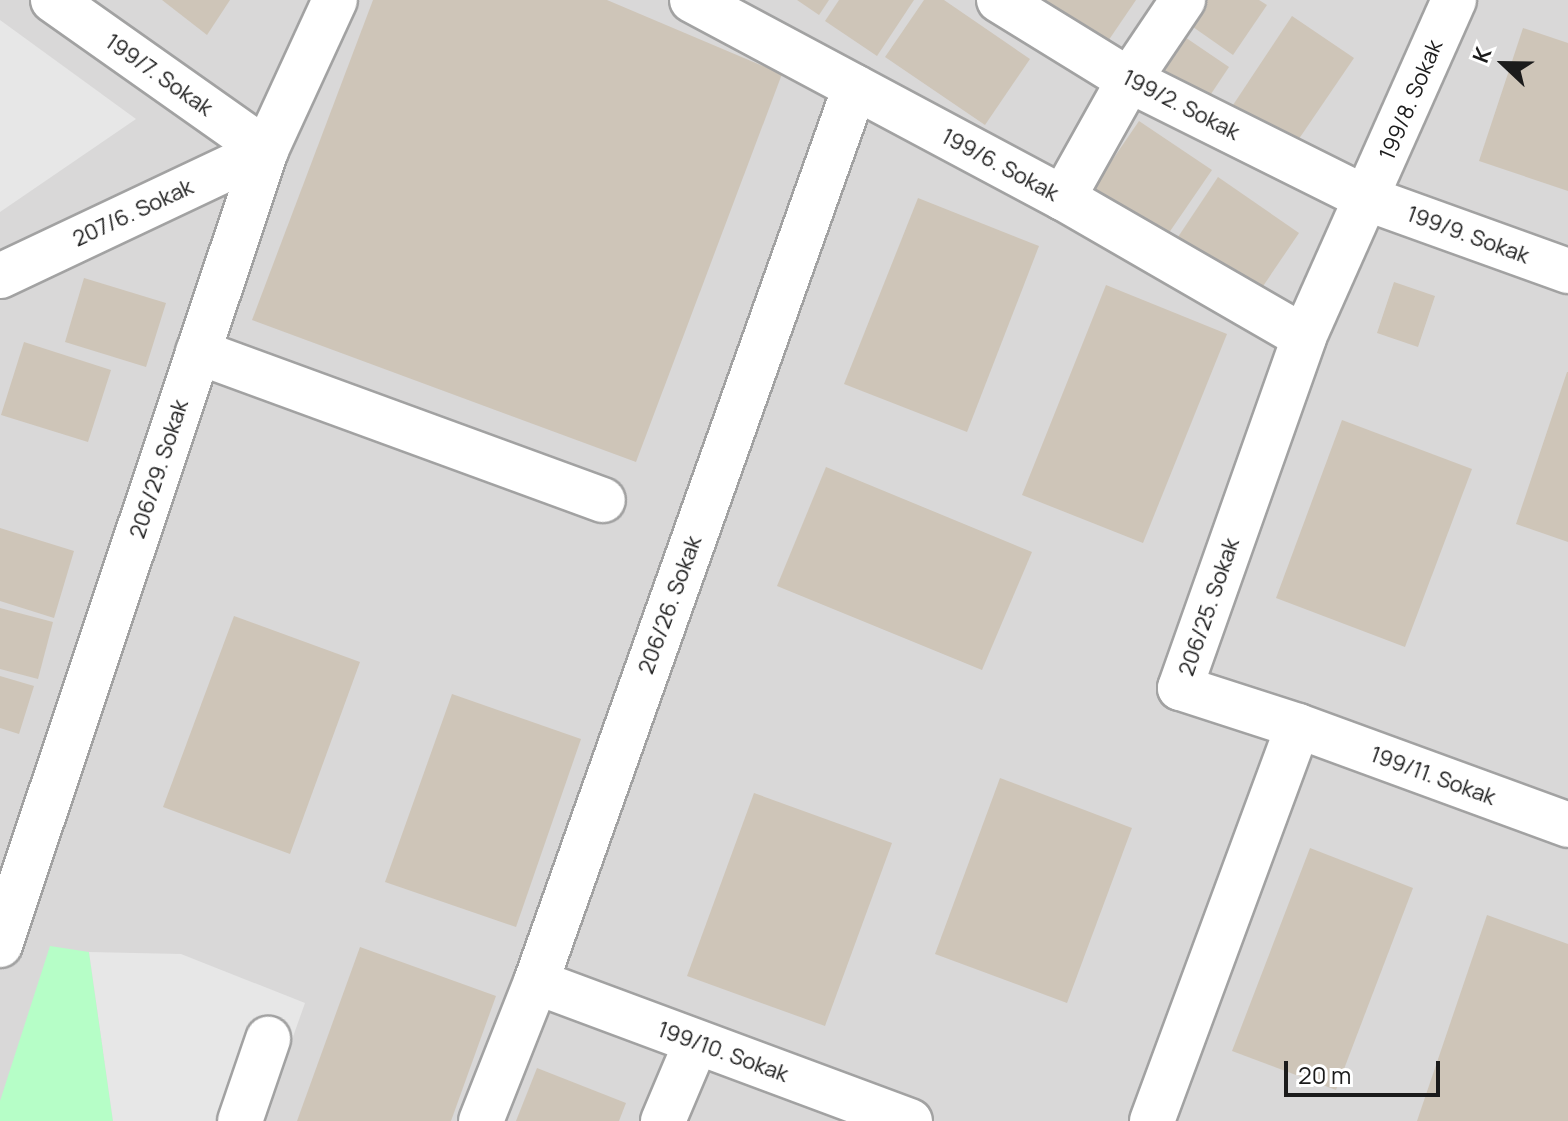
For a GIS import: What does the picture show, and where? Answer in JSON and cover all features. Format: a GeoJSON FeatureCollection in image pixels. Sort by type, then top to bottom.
{"type":"FeatureCollection","features":[{"type":"Feature","properties":{"kind":"street","name":"199/7. Sokak"},"geometry":{"type":"LineString","coordinates":[[53,0],[266,150]]}},
{"type":"Feature","properties":{"kind":"street","name":"206/29. Sokak"},"geometry":{"type":"LineString","coordinates":[[0,945],[266,150],[335,0]]}},
{"type":"Feature","properties":{"kind":"street","name":"199/6. Sokak"},"geometry":{"type":"LineString","coordinates":[[692,0],[1063,198],[1304,337]]}},
{"type":"Feature","properties":{"kind":"street","name":"199/2. Sokak"},"geometry":{"type":"LineString","coordinates":[[999,0],[1129,80],[1368,199]]}},
{"type":"Feature","properties":{"kind":"street"},"geometry":{"type":"LineString","coordinates":[[1063,198],[1129,80],[1183,0]]}},
{"type":"Feature","properties":{"kind":"street","name":"199/8. Sokak"},"geometry":{"type":"LineString","coordinates":[[1368,199],[1454,0]]}},
{"type":"Feature","properties":{"kind":"street","name":"206/26. Sokak"},"geometry":{"type":"LineString","coordinates":[[481,1121],[536,982],[855,87]]}},
{"type":"Feature","properties":{"kind":"street","name":"207/6. Sokak"},"geometry":{"type":"LineString","coordinates":[[4,284],[266,150]]}},
{"type":"Feature","properties":{"kind":"street","name":"199/9. Sokak"},"geometry":{"type":"LineString","coordinates":[[1368,199],[1568,271]]}},
{"type":"Feature","properties":{"kind":"street","name":"206/25. Sokak"},"geometry":{"type":"LineString","coordinates":[[1298,726],[1180,688],[1304,337],[1368,199]]}},
{"type":"Feature","properties":{"kind":"street"},"geometry":{"type":"LineString","coordinates":[[198,352],[603,500]]}},
{"type":"Feature","properties":{"kind":"street"},"geometry":{"type":"LineString","coordinates":[[1152,1121],[1298,726]]}},
{"type":"Feature","properties":{"kind":"street","name":"199/11. Sokak"},"geometry":{"type":"LineString","coordinates":[[1298,726],[1568,825]]}},
{"type":"Feature","properties":{"kind":"street","name":"199/10. Sokak"},"geometry":{"type":"LineString","coordinates":[[536,982],[904,1120]]}},
{"type":"Feature","properties":{"kind":"street"},"geometry":{"type":"LineString","coordinates":[[240,1121],[268,1039]]}},
{"type":"Feature","properties":{"kind":"street"},"geometry":{"type":"LineString","coordinates":[[663,1121],[696,1043]]}},
{"type":"Feature","properties":{"kind":"shaded area"},"geometry":{"type":"Polygon","coordinates":[[[0,0],[1568,0],[1568,1121],[0,1121],[0,0]]]}},
{"type":"Feature","properties":{"kind":"shaded area"},"geometry":{"type":"Polygon","coordinates":[[[0,20],[136,119],[0,212],[0,20]]]}},
{"type":"Feature","properties":{"kind":"shaded area"},"geometry":{"type":"Polygon","coordinates":[[[89,952],[181,954],[305,1003],[263,1121],[113,1121],[89,952]]]}},
{"type":"Feature","properties":{"kind":"green space"},"geometry":{"type":"Polygon","coordinates":[[[50,946],[89,952],[113,1121],[0,1121],[0,1101],[50,946]]]}},
{"type":"Feature","properties":{"kind":"building"},"geometry":{"type":"Polygon","coordinates":[[[162,0],[230,0],[207,35],[162,0]]]}},
{"type":"Feature","properties":{"kind":"building"},"geometry":{"type":"Polygon","coordinates":[[[373,0],[607,0],[782,74],[636,462],[252,320],[373,0]]]}},
{"type":"Feature","properties":{"kind":"building"},"geometry":{"type":"Polygon","coordinates":[[[797,0],[829,0],[819,15],[797,0]]]}},
{"type":"Feature","properties":{"kind":"building"},"geometry":{"type":"Polygon","coordinates":[[[839,0],[914,0],[877,56],[825,21],[839,0]]]}},
{"type":"Feature","properties":{"kind":"building"},"geometry":{"type":"Polygon","coordinates":[[[924,0],[944,0],[1030,59],[985,125],[885,57],[924,0]]]}},
{"type":"Feature","properties":{"kind":"building"},"geometry":{"type":"Polygon","coordinates":[[[1034,0],[1136,0],[1104,47],[1034,0]]]}},
{"type":"Feature","properties":{"kind":"building"},"geometry":{"type":"Polygon","coordinates":[[[1196,0],[1259,0],[1267,5],[1233,55],[1183,20],[1196,0]]]}},
{"type":"Feature","properties":{"kind":"building"},"geometry":{"type":"Polygon","coordinates":[[[1292,16],[1354,58],[1290,152],[1229,111],[1292,16]]]}},
{"type":"Feature","properties":{"kind":"building"},"geometry":{"type":"Polygon","coordinates":[[[1523,28],[1568,43],[1568,191],[1479,161],[1523,28]]]}},
{"type":"Feature","properties":{"kind":"building"},"geometry":{"type":"Polygon","coordinates":[[[1173,29],[1229,67],[1201,109],[1145,71],[1173,29]]]}},
{"type":"Feature","properties":{"kind":"building"},"geometry":{"type":"Polygon","coordinates":[[[1139,121],[1212,170],[1162,243],[1089,194],[1139,121]]]}},
{"type":"Feature","properties":{"kind":"building"},"geometry":{"type":"Polygon","coordinates":[[[1218,177],[1299,233],[1253,301],[1172,246],[1218,177]]]}},
{"type":"Feature","properties":{"kind":"building"},"geometry":{"type":"Polygon","coordinates":[[[918,198],[1039,246],[967,432],[844,384],[918,198]]]}},
{"type":"Feature","properties":{"kind":"building"},"geometry":{"type":"Polygon","coordinates":[[[84,278],[166,303],[146,367],[65,342],[84,278]]]}},
{"type":"Feature","properties":{"kind":"building"},"geometry":{"type":"Polygon","coordinates":[[[1394,282],[1435,296],[1418,347],[1377,333],[1394,282]]]}},
{"type":"Feature","properties":{"kind":"building"},"geometry":{"type":"Polygon","coordinates":[[[1106,285],[1227,334],[1143,543],[1022,495],[1106,285]]]}},
{"type":"Feature","properties":{"kind":"building"},"geometry":{"type":"Polygon","coordinates":[[[24,342],[111,370],[88,442],[1,415],[24,342]]]}},
{"type":"Feature","properties":{"kind":"building"},"geometry":{"type":"Polygon","coordinates":[[[1568,372],[1568,542],[1516,524],[1568,372]]]}},
{"type":"Feature","properties":{"kind":"building"},"geometry":{"type":"Polygon","coordinates":[[[1342,420],[1472,469],[1405,647],[1276,598],[1342,420]]]}},
{"type":"Feature","properties":{"kind":"building"},"geometry":{"type":"Polygon","coordinates":[[[826,467],[1032,552],[982,670],[777,586],[826,467]]]}},
{"type":"Feature","properties":{"kind":"building"},"geometry":{"type":"Polygon","coordinates":[[[0,528],[74,551],[54,618],[0,601],[0,528]]]}},
{"type":"Feature","properties":{"kind":"building"},"geometry":{"type":"Polygon","coordinates":[[[0,608],[53,622],[38,679],[0,669],[0,608]]]}},
{"type":"Feature","properties":{"kind":"building"},"geometry":{"type":"Polygon","coordinates":[[[234,616],[360,662],[290,854],[163,807],[234,616]]]}},
{"type":"Feature","properties":{"kind":"building"},"geometry":{"type":"Polygon","coordinates":[[[0,676],[34,686],[19,734],[0,728],[0,676]]]}},
{"type":"Feature","properties":{"kind":"building"},"geometry":{"type":"Polygon","coordinates":[[[452,694],[581,739],[516,927],[385,882],[452,694]]]}},
{"type":"Feature","properties":{"kind":"building"},"geometry":{"type":"Polygon","coordinates":[[[1000,778],[1132,828],[1067,1003],[935,954],[1000,778]]]}},
{"type":"Feature","properties":{"kind":"building"},"geometry":{"type":"Polygon","coordinates":[[[754,793],[892,843],[825,1026],[687,976],[754,793]]]}},
{"type":"Feature","properties":{"kind":"building"},"geometry":{"type":"Polygon","coordinates":[[[1310,848],[1413,888],[1336,1090],[1232,1051],[1310,848]]]}},
{"type":"Feature","properties":{"kind":"building"},"geometry":{"type":"Polygon","coordinates":[[[1487,915],[1568,944],[1568,1121],[1417,1121],[1487,915]]]}},
{"type":"Feature","properties":{"kind":"building"},"geometry":{"type":"Polygon","coordinates":[[[360,947],[496,996],[451,1121],[297,1121],[360,947]]]}},
{"type":"Feature","properties":{"kind":"building"},"geometry":{"type":"Polygon","coordinates":[[[537,1068],[626,1103],[619,1121],[516,1121],[537,1068]]]}}]}
